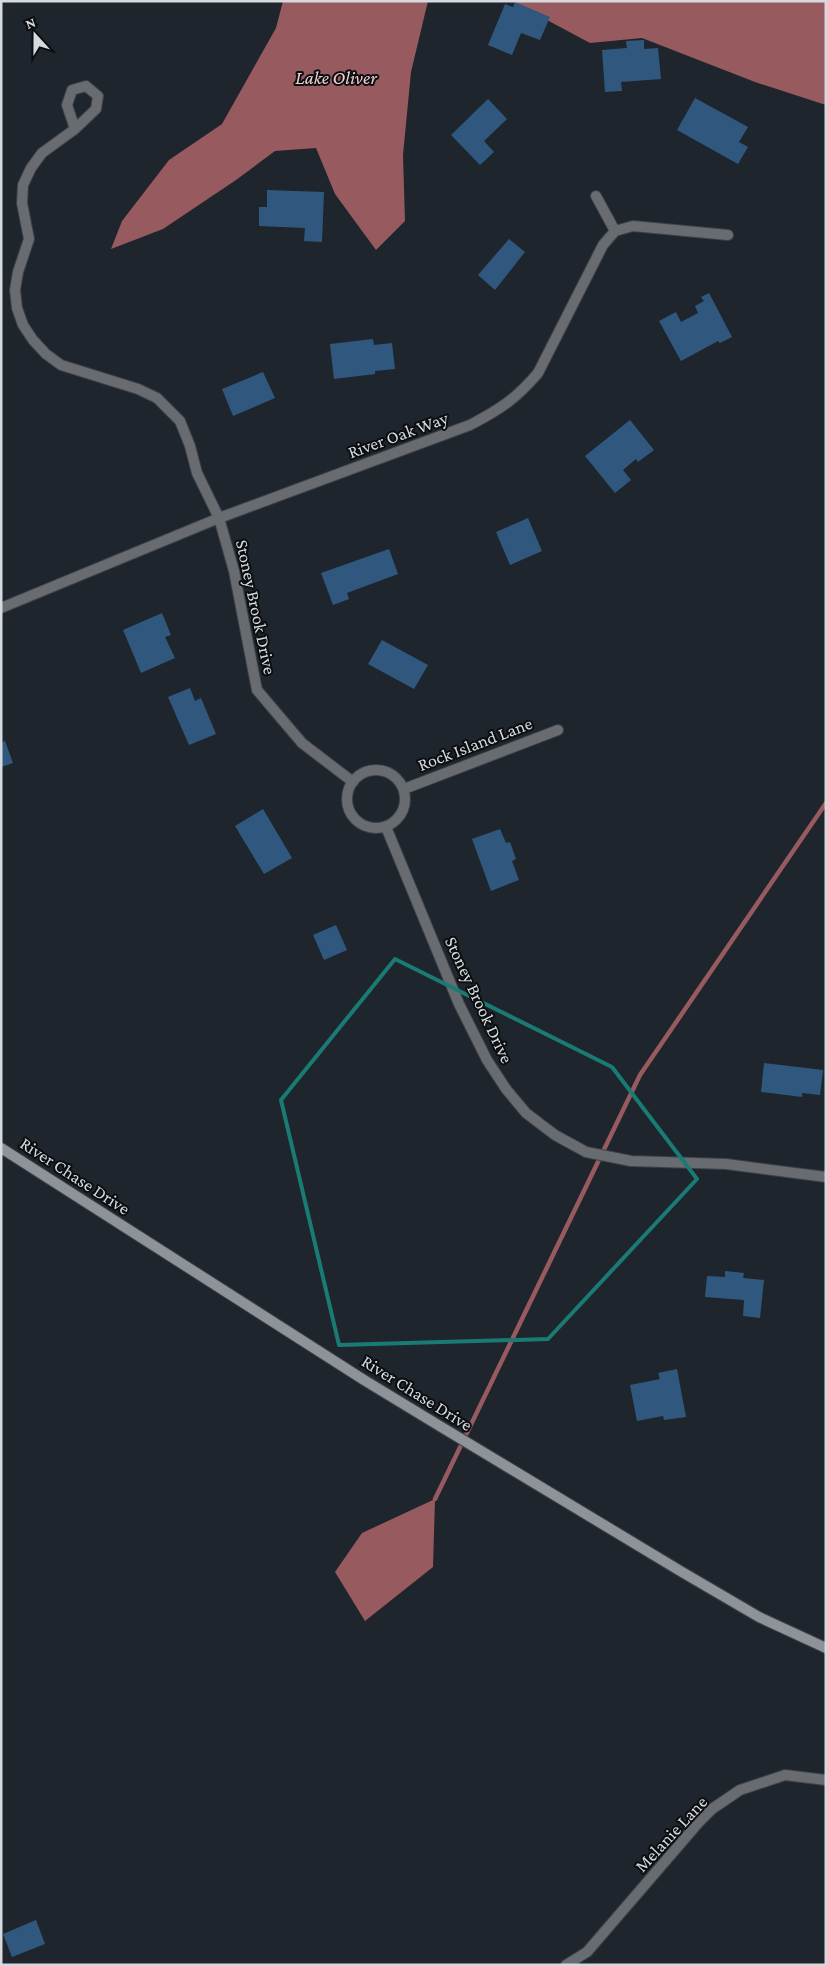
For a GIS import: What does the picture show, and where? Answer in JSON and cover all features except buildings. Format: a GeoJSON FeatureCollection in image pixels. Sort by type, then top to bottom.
{"type":"FeatureCollection","features":[{"type":"Feature","properties":{"kind":"street","name":"Stoney Brook Drive"},"geometry":{"type":"LineString","coordinates":[[75,128],[42,154],[30,168],[23,185],[22,203],[29,238],[18,272],[15,290],[17,308],[23,325],[46,354],[61,365],[138,389],[157,398],[180,421],[190,446],[197,473],[219,518],[234,571],[257,690],[302,743],[353,782]]}},
{"type":"Feature","properties":{"kind":"street"},"geometry":{"type":"LineString","coordinates":[[596,196],[616,231],[633,226],[728,235]]}},
{"type":"Feature","properties":{"kind":"street","name":"River Oak Way"},"geometry":{"type":"LineString","coordinates":[[1,608],[219,518],[470,425],[501,409],[538,374],[603,245],[616,231]]}},
{"type":"Feature","properties":{"kind":"street","name":"Rock Island Lane"},"geometry":{"type":"LineString","coordinates":[[404,789],[558,730]]}},
{"type":"Feature","properties":{"kind":"street"},"geometry":{"type":"LineString","coordinates":[[376,770],[393,775],[404,789],[404,807],[400,816],[386,827],[377,829],[367,828],[359,824],[352,817],[346,799],[348,790],[353,782],[359,775],[376,770]]}},
{"type":"Feature","properties":{"kind":"street","name":"Stoney Brook Drive"},"geometry":{"type":"LineString","coordinates":[[386,827],[459,1004],[486,1060],[506,1090],[526,1113],[554,1136],[586,1152],[630,1161],[726,1164],[826,1177]]}},
{"type":"Feature","properties":{"kind":"street","name":"River Chase Drive"},"geometry":{"type":"LineString","coordinates":[[1,1148],[415,1412],[759,1617],[826,1648]]}},
{"type":"Feature","properties":{"kind":"street","name":"Melanie Lane"},"geometry":{"type":"LineString","coordinates":[[566,1965],[587,1952],[712,1809],[740,1790],[785,1775],[826,1780]]}},
{"type":"Feature","properties":{"kind":"highlighted area"},"geometry":{"type":"Polygon","coordinates":[[[395,959],[612,1067],[697,1179],[548,1339],[339,1345],[281,1100],[395,959]]]}},
{"type":"Feature","properties":{"kind":"water","name":"Lake Oliver"},"geometry":{"type":"Polygon","coordinates":[[[283,1],[428,1],[411,72],[403,155],[405,221],[376,250],[335,194],[316,148],[275,151],[236,180],[163,229],[111,249],[122,221],[169,160],[222,124],[276,28],[283,1]]]}},
{"type":"Feature","properties":{"kind":"water"},"geometry":{"type":"Polygon","coordinates":[[[515,1],[826,1],[826,105],[755,82],[642,38],[590,43],[517,4],[515,1]]]}},
{"type":"Feature","properties":{"kind":"water"},"geometry":{"type":"Polygon","coordinates":[[[435,1499],[433,1567],[365,1621],[335,1572],[362,1533],[435,1499]]]}},
{"type":"Feature","properties":{"kind":"waterway"},"geometry":{"type":"LineString","coordinates":[[435,1499],[640,1075],[826,803]]}}]}
